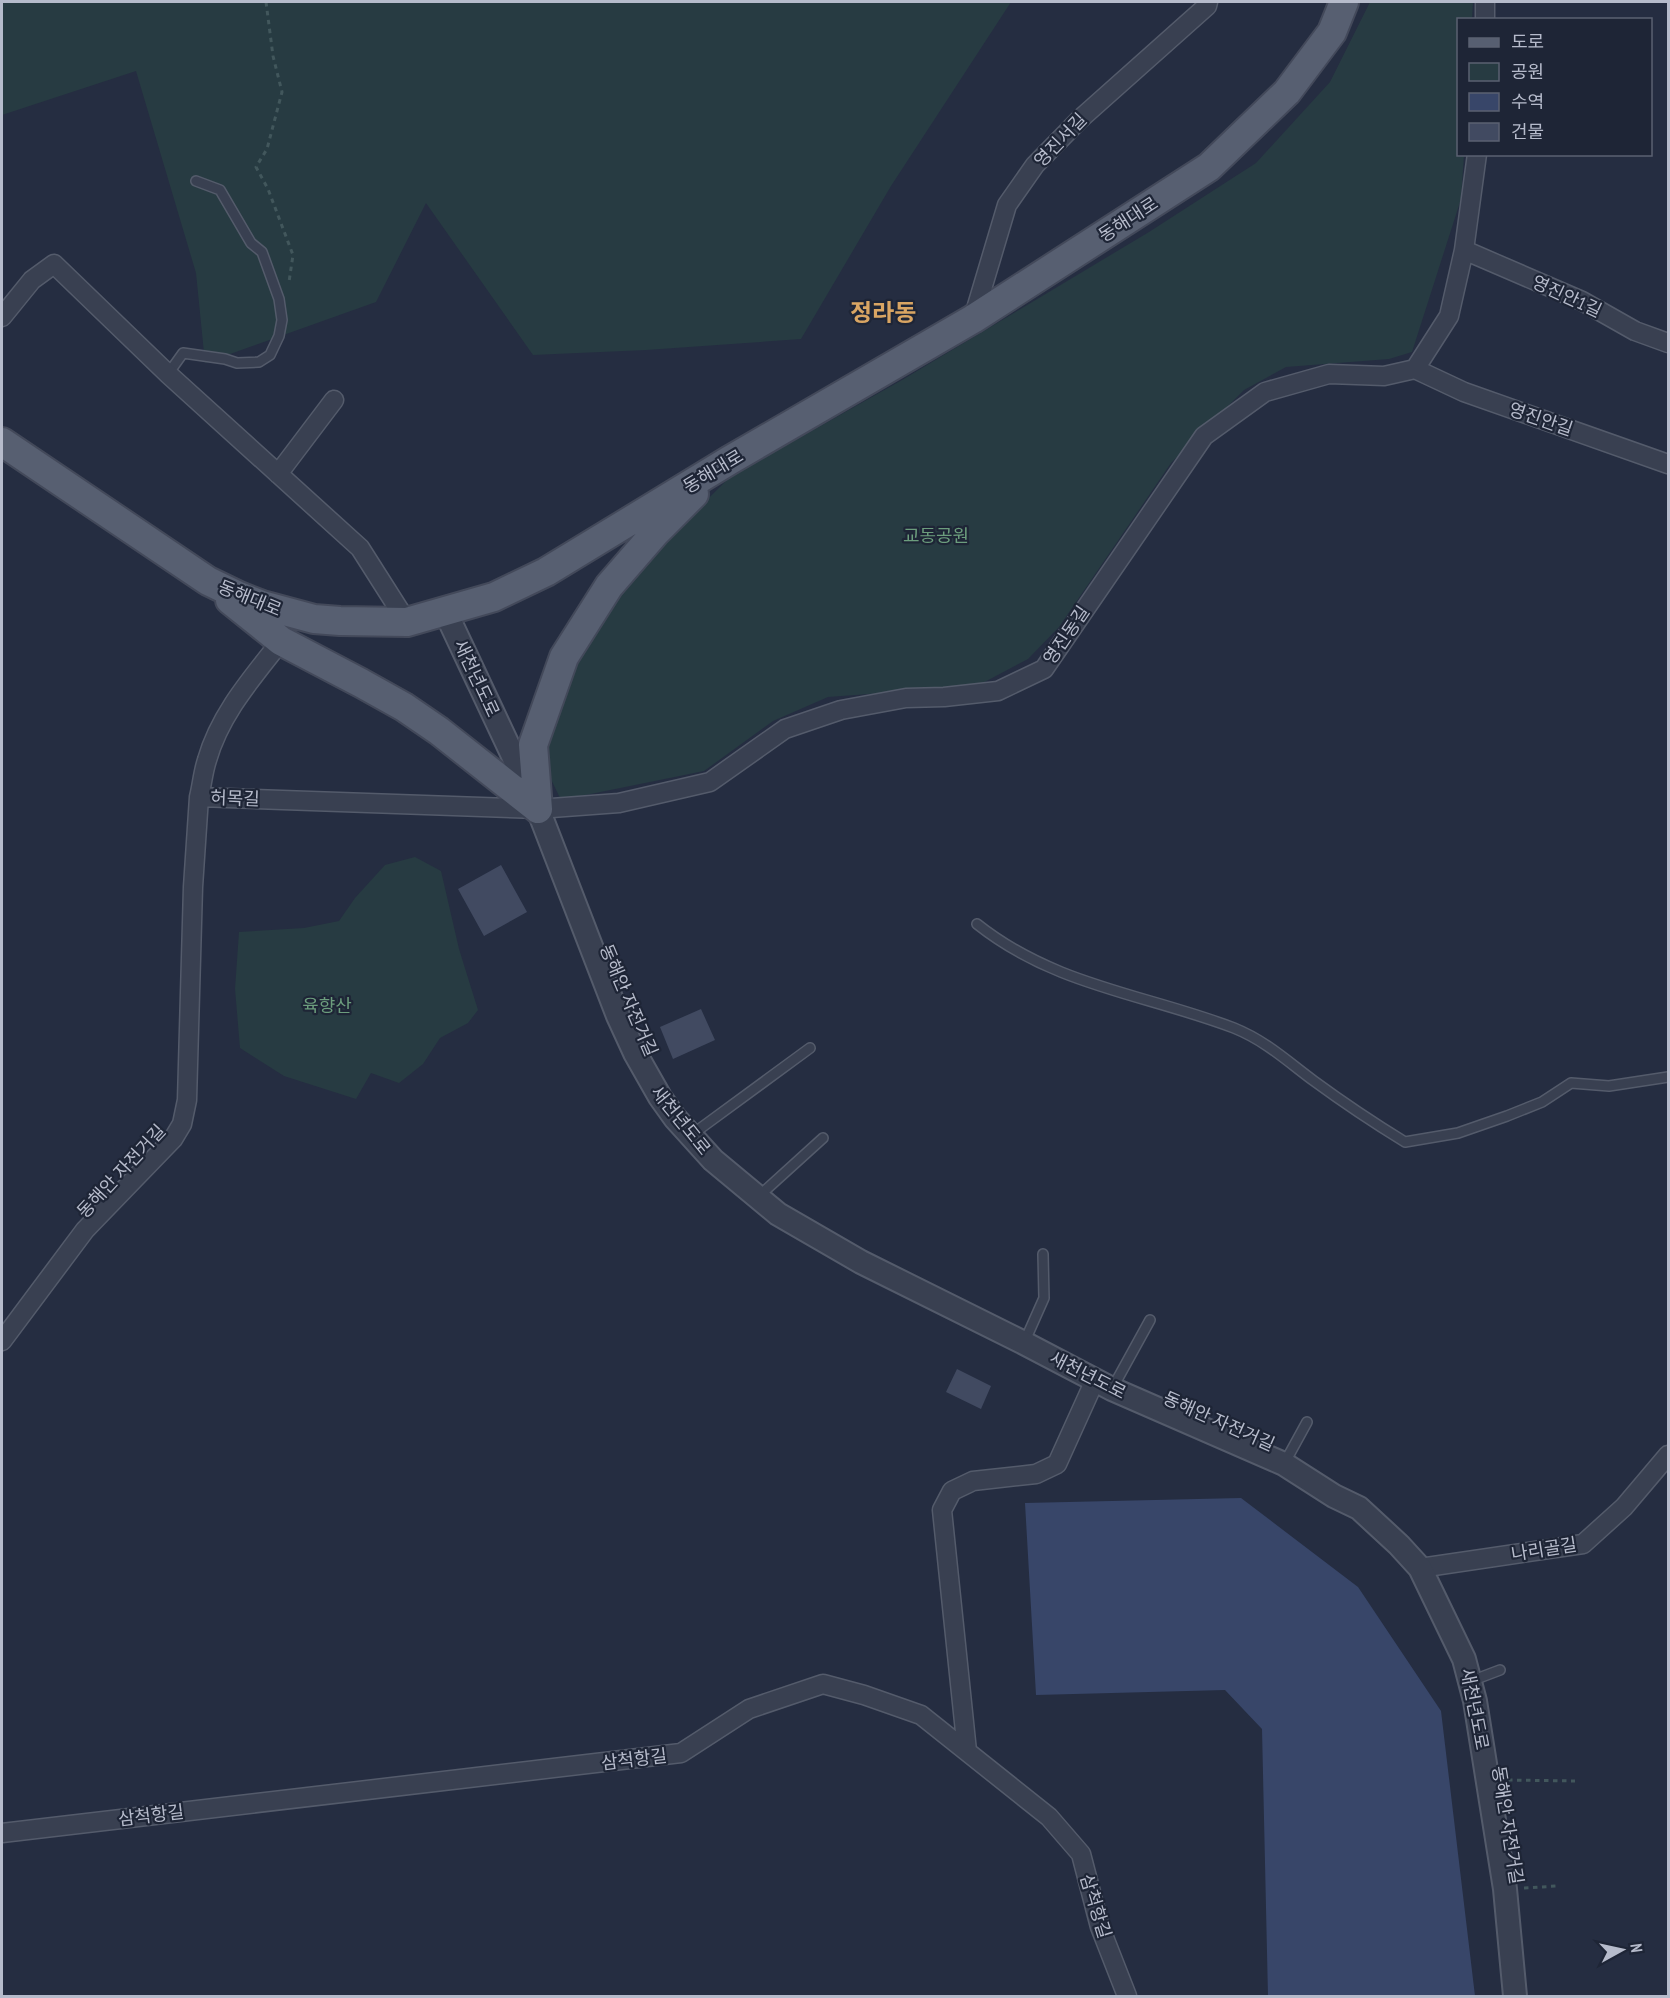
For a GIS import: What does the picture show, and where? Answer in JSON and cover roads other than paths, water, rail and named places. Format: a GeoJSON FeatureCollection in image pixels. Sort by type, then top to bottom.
{"type":"FeatureCollection","features":[{"type":"Feature","properties":{"kind":"main road","name":"동해대로"},"geometry":{"type":"LineString","coordinates":[[2,442],[208,581],[262,605],[314,619],[407,622],[446,613],[494,597],[546,572],[730,460],[973,320],[1209,167],[1287,92],[1332,32],[1344,2]]}},
{"type":"Feature","properties":{"kind":"main road"},"geometry":{"type":"LineString","coordinates":[[538,809],[533,745],[564,657],[609,586],[655,533],[730,460]]}},
{"type":"Feature","properties":{"kind":"main road"},"geometry":{"type":"LineString","coordinates":[[208,581],[281,641],[404,707],[466,751],[538,809]]}},
{"type":"Feature","properties":{"kind":"street","name":"영진서길"},"geometry":{"type":"LineString","coordinates":[[973,320],[1007,205],[1035,165],[1079,120],[1207,6],[1208,2]]}},
{"type":"Feature","properties":{"kind":"street"},"geometry":{"type":"LineString","coordinates":[[1485,2],[1485,18]]}},
{"type":"Feature","properties":{"kind":"street"},"geometry":{"type":"LineString","coordinates":[[1416,369],[1449,316],[1464,250],[1477,156]]}},
{"type":"Feature","properties":{"kind":"street","name":"영진안1길"},"geometry":{"type":"LineString","coordinates":[[1464,250],[1582,301],[1635,330],[1668,343]]}},
{"type":"Feature","properties":{"kind":"street"},"geometry":{"type":"LineString","coordinates":[[2,317],[32,280],[54,264],[168,374],[360,548],[407,622]]}},
{"type":"Feature","properties":{"kind":"street","name":"영진안길"},"geometry":{"type":"LineString","coordinates":[[1416,369],[1464,392],[1668,464]]}},
{"type":"Feature","properties":{"kind":"street","name":"영진동길"},"geometry":{"type":"LineString","coordinates":[[538,809],[619,803],[710,782],[785,729],[841,710],[895,700],[944,698],[998,691],[1044,669],[1204,436],[1265,392],[1329,374],[1384,376],[1416,369]]}},
{"type":"Feature","properties":{"kind":"street"},"geometry":{"type":"LineString","coordinates":[[278,474],[334,399]]}},
{"type":"Feature","properties":{"kind":"street","name":"새천년도로"},"geometry":{"type":"LineString","coordinates":[[446,613],[538,809],[618,1016],[635,1053],[660,1098],[690,1136],[714,1160],[757,1198],[827,1244],[1103,1384],[1284,1464],[1334,1496],[1359,1508],[1399,1545],[1419,1568],[1464,1659],[1471,1681],[1505,1889],[1515,1996]]}},
{"type":"Feature","properties":{"kind":"street"},"geometry":{"type":"LineString","coordinates":[[199,797],[206,760],[225,718],[244,688],[281,641]]}},
{"type":"Feature","properties":{"kind":"street","name":"허목길"},"geometry":{"type":"LineString","coordinates":[[2,1341],[85,1230],[173,1139],[182,1124],[187,1100],[193,888],[199,797],[538,809]]}},
{"type":"Feature","properties":{"kind":"street"},"geometry":{"type":"LineString","coordinates":[[967,1751],[942,1510],[952,1491],[973,1481],[1036,1474],[1057,1464],[1103,1384]]}},
{"type":"Feature","properties":{"kind":"street","name":"나리골길"},"geometry":{"type":"LineString","coordinates":[[1419,1568],[1582,1544],[1624,1507],[1668,1455]]}},
{"type":"Feature","properties":{"kind":"street","name":"삼척항길"},"geometry":{"type":"LineString","coordinates":[[2,1833],[681,1753],[749,1708],[823,1684],[864,1695],[921,1715],[1049,1817],[1081,1854],[1100,1927],[1127,1996]]}},
{"type":"Feature","properties":{"kind":"lane"},"geometry":{"type":"LineString","coordinates":[[168,374],[183,352],[237,363],[259,362],[270,355],[279,336],[282,320],[279,299],[262,252],[251,243],[220,190],[196,181]]}},
{"type":"Feature","properties":{"kind":"lane"},"geometry":{"type":"LineString","coordinates":[[977,924],[1000,943],[1066,976],[1235,1029],[1269,1045],[1355,1111],[1405,1142],[1458,1133],[1507,1116],[1542,1102],[1571,1083],[1609,1086],[1668,1077]]}},
{"type":"Feature","properties":{"kind":"lane"},"geometry":{"type":"LineString","coordinates":[[690,1136],[810,1048]]}},
{"type":"Feature","properties":{"kind":"lane"},"geometry":{"type":"LineString","coordinates":[[757,1198],[823,1138]]}},
{"type":"Feature","properties":{"kind":"lane"},"geometry":{"type":"LineString","coordinates":[[1024,1343],[1044,1298],[1043,1254]]}},
{"type":"Feature","properties":{"kind":"lane"},"geometry":{"type":"LineString","coordinates":[[1103,1384],[1150,1320]]}},
{"type":"Feature","properties":{"kind":"lane"},"geometry":{"type":"LineString","coordinates":[[1284,1464],[1308,1422]]}},
{"type":"Feature","properties":{"kind":"lane"},"geometry":{"type":"LineString","coordinates":[[1471,1681],[1500,1670]]}},
{"type":"Feature","properties":{"kind":"water"},"geometry":{"type":"Polygon","coordinates":[[[1241,1498],[1358,1587],[1441,1711],[1475,1996],[1268,1996],[1262,1729],[1225,1690],[1036,1695],[1025,1503],[1241,1498]]]}},
{"type":"Feature","properties":{"kind":"district","name":"정라동"},"geometry":{"type":"Point","coordinates":[883,312]}},
{"type":"Feature","properties":{"kind":"park label","name":"교동공원"},"geometry":{"type":"Point","coordinates":[936,535]}},
{"type":"Feature","properties":{"kind":"park label","name":"육향산"},"geometry":{"type":"Point","coordinates":[327,1005]}}]}
